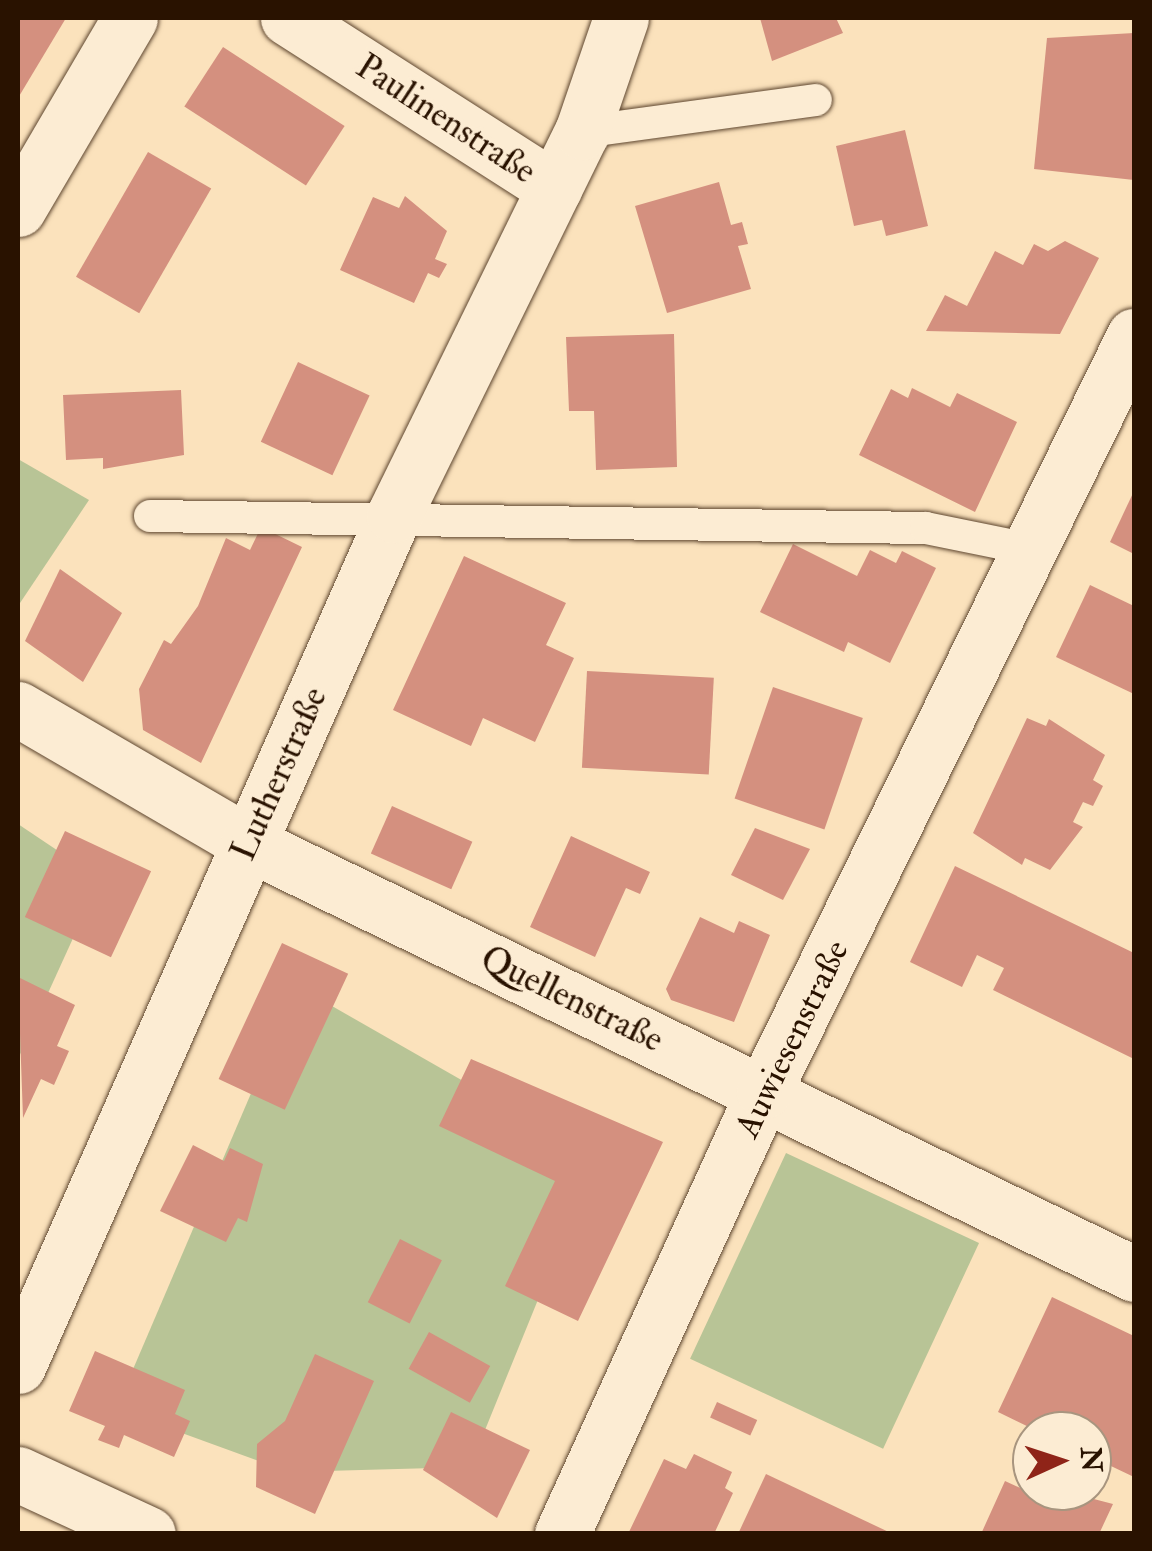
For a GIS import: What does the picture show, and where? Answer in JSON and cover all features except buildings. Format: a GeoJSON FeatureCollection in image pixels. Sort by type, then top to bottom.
{"type":"FeatureCollection","features":[{"type":"Feature","properties":{"kind":"street"},"geometry":{"type":"LineString","coordinates":[[18,209],[130,18]]}},
{"type":"Feature","properties":{"kind":"street","name":"Paulinenstraße"},"geometry":{"type":"LineString","coordinates":[[288,18],[554,188]]}},
{"type":"Feature","properties":{"kind":"street","name":"Lutherstraße"},"geometry":{"type":"LineString","coordinates":[[18,1366],[394,515],[582,132],[621,18]]}},
{"type":"Feature","properties":{"kind":"street","name":"Auwiesenstraße"},"geometry":{"type":"LineString","coordinates":[[562,1534],[764,1091],[1034,550],[1134,336]]}},
{"type":"Feature","properties":{"kind":"street","name":"Quellenstraße"},"geometry":{"type":"LineString","coordinates":[[18,710],[248,843],[1134,1274]]}},
{"type":"Feature","properties":{"kind":"street"},"geometry":{"type":"LineString","coordinates":[[18,1474],[148,1534]]}},
{"type":"Feature","properties":{"kind":"lane","name":"Paulinenstraße"},"geometry":{"type":"LineString","coordinates":[[582,132],[816,100]]}},
{"type":"Feature","properties":{"kind":"lane"},"geometry":{"type":"LineString","coordinates":[[150,516],[394,515],[926,528],[1034,550]]}},
{"type":"Feature","properties":{"kind":"green space"},"geometry":{"type":"Polygon","coordinates":[[[18,459],[89,500],[18,606],[18,459]]]}},
{"type":"Feature","properties":{"kind":"green space"},"geometry":{"type":"Polygon","coordinates":[[[18,824],[100,879],[18,1059],[18,824]]]}},
{"type":"Feature","properties":{"kind":"green space"},"geometry":{"type":"Polygon","coordinates":[[[297,986],[596,1157],[470,1467],[289,1472],[116,1409],[297,986]]]}},
{"type":"Feature","properties":{"kind":"green space"},"geometry":{"type":"Polygon","coordinates":[[[786,1153],[979,1243],[883,1449],[690,1359],[786,1153]]]}}]}
